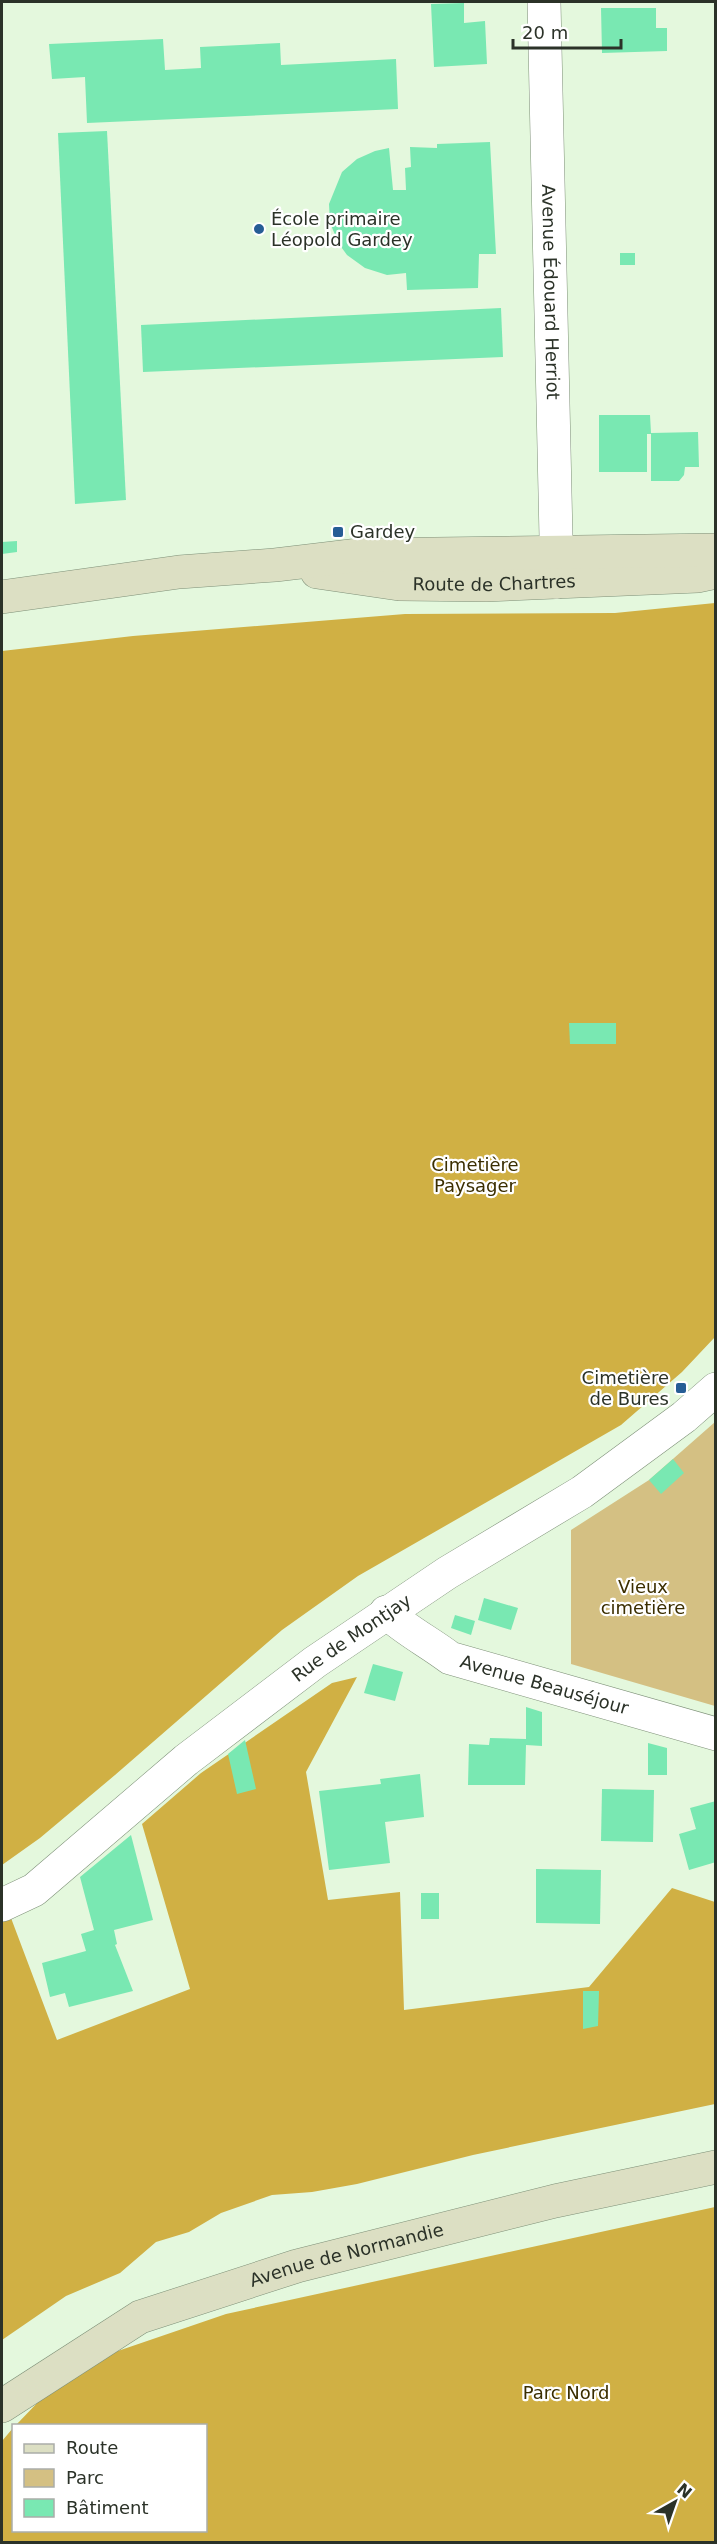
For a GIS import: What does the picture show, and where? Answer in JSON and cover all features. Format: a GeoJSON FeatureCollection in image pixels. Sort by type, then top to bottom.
{"type":"FeatureCollection","features":[{"type":"Feature","properties":{"kind":"main road","name":"Route de Chartres"},"geometry":{"type":"LineString","coordinates":[[2,597],[179,572],[275,565],[359,555],[556,550],[716,550]]}},
{"type":"Feature","properties":{"kind":"main road","name":"Route de Chartres"},"geometry":{"type":"LineString","coordinates":[[275,565],[399,584],[557,582],[698,576],[716,572]]}},
{"type":"Feature","properties":{"kind":"main road","name":"Avenue de Normandie"},"geometry":{"type":"LineString","coordinates":[[2,2406],[140,2317],[297,2266],[555,2201],[716,2167]]}},
{"type":"Feature","properties":{"kind":"street","name":"Avenue Édouard Herriot"},"geometry":{"type":"LineString","coordinates":[[544,2],[557,582]]}},
{"type":"Feature","properties":{"kind":"street","name":"Rue de Montjay"},"geometry":{"type":"LineString","coordinates":[[2,1905],[34,1890],[234,1721],[386,1612],[582,1492],[684,1417],[716,1389]]}},
{"type":"Feature","properties":{"kind":"street","name":"Avenue Beauséjour"},"geometry":{"type":"LineString","coordinates":[[386,1612],[450,1658],[716,1734]]}},
{"type":"Feature","properties":{"kind":"green space","name":"Cimetière Paysager"},"geometry":{"type":"Polygon","coordinates":[[[715,603],[715,1337],[682,1372],[621,1425],[358,1576],[282,1630],[40,1838],[2,1865],[2,651],[133,636],[405,614],[615,613],[715,603]]]}},
{"type":"Feature","properties":{"kind":"green space","name":"Vieux cimetière"},"geometry":{"type":"Polygon","coordinates":[[[715,1422],[715,1706],[571,1664],[571,1530],[649,1480],[715,1422]]]}},
{"type":"Feature","properties":{"kind":"green space"},"geometry":{"type":"Polygon","coordinates":[[[357,1677],[306,1772],[328,1900],[400,1892],[404,2010],[589,1987],[672,1888],[715,1902],[715,2104],[473,2155],[357,2184],[312,2192],[272,2195],[221,2213],[189,2232],[156,2242],[120,2273],[66,2296],[2,2340],[2,1922],[11,1918],[57,2040],[190,1989],[142,1824],[201,1773],[332,1683],[357,1677]]]}},
{"type":"Feature","properties":{"kind":"green space","name":"Parc Nord"},"geometry":{"type":"Polygon","coordinates":[[[715,2207],[715,2542],[2,2542],[2,2441],[12,2429],[12,2532],[207,2532],[207,2424],[17,2424],[42,2398],[112,2353],[226,2314],[715,2207]]]}},
{"type":"Feature","properties":{"kind":"building"},"geometry":{"type":"Polygon","coordinates":[[[464,3],[464,23],[485,21],[487,64],[434,67],[431,4],[464,3]]]}},
{"type":"Feature","properties":{"kind":"building"},"geometry":{"type":"Polygon","coordinates":[[[601,8],[656,8],[656,28],[667,28],[667,51],[602,53],[601,8]]]}},
{"type":"Feature","properties":{"kind":"building"},"geometry":{"type":"Polygon","coordinates":[[[163,39],[165,70],[201,68],[200,47],[280,43],[281,65],[396,59],[398,109],[87,123],[85,77],[52,79],[49,44],[163,39]]]}},
{"type":"Feature","properties":{"kind":"building"},"geometry":{"type":"Polygon","coordinates":[[[107,131],[126,500],[75,504],[58,133],[107,131]]]}},
{"type":"Feature","properties":{"kind":"building"},"geometry":{"type":"Polygon","coordinates":[[[490,142],[496,254],[479,254],[478,288],[407,290],[406,273],[387,275],[365,268],[347,255],[339,244],[330,223],[329,204],[342,172],[357,159],[389,148],[393,190],[406,190],[405,168],[411,167],[410,147],[437,148],[437,144],[490,142]]]}},
{"type":"Feature","properties":{"kind":"building"},"geometry":{"type":"Polygon","coordinates":[[[620,253],[635,253],[635,265],[620,265],[620,253]]]}},
{"type":"Feature","properties":{"kind":"building"},"geometry":{"type":"Polygon","coordinates":[[[501,308],[503,357],[143,372],[141,325],[501,308]]]}},
{"type":"Feature","properties":{"kind":"building"},"geometry":{"type":"Polygon","coordinates":[[[599,415],[650,415],[651,433],[698,432],[699,467],[685,467],[684,475],[679,481],[651,481],[651,434],[647,434],[647,472],[599,472],[599,415]]]}},
{"type":"Feature","properties":{"kind":"building"},"geometry":{"type":"Polygon","coordinates":[[[17,541],[17,552],[2,554],[2,542],[17,541]]]}},
{"type":"Feature","properties":{"kind":"building"},"geometry":{"type":"Polygon","coordinates":[[[569,1023],[616,1023],[616,1044],[570,1044],[569,1023]]]}},
{"type":"Feature","properties":{"kind":"building"},"geometry":{"type":"Polygon","coordinates":[[[673,1459],[684,1473],[661,1494],[649,1480],[673,1459]]]}},
{"type":"Feature","properties":{"kind":"building"},"geometry":{"type":"Polygon","coordinates":[[[484,1598],[518,1608],[511,1630],[478,1620],[484,1598]]]}},
{"type":"Feature","properties":{"kind":"building"},"geometry":{"type":"Polygon","coordinates":[[[455,1615],[475,1621],[471,1635],[451,1628],[455,1615]]]}},
{"type":"Feature","properties":{"kind":"building"},"geometry":{"type":"Polygon","coordinates":[[[373,1664],[403,1672],[395,1701],[364,1693],[373,1664]]]}},
{"type":"Feature","properties":{"kind":"building"},"geometry":{"type":"Polygon","coordinates":[[[526,1707],[542,1712],[542,1746],[526,1745],[525,1785],[468,1785],[469,1744],[489,1745],[490,1738],[526,1739],[526,1707]]]}},
{"type":"Feature","properties":{"kind":"building"},"geometry":{"type":"Polygon","coordinates":[[[245,1740],[256,1789],[237,1794],[228,1754],[245,1740]]]}},
{"type":"Feature","properties":{"kind":"building"},"geometry":{"type":"Polygon","coordinates":[[[648,1743],[667,1748],[667,1775],[648,1775],[648,1743]]]}},
{"type":"Feature","properties":{"kind":"building"},"geometry":{"type":"Polygon","coordinates":[[[420,1774],[424,1817],[385,1822],[390,1863],[329,1870],[319,1791],[381,1784],[380,1779],[420,1774]]]}},
{"type":"Feature","properties":{"kind":"building"},"geometry":{"type":"Polygon","coordinates":[[[602,1789],[654,1790],[653,1842],[601,1841],[602,1789]]]}},
{"type":"Feature","properties":{"kind":"building"},"geometry":{"type":"Polygon","coordinates":[[[716,1801],[716,1862],[689,1870],[679,1834],[696,1829],[690,1808],[716,1801]]]}},
{"type":"Feature","properties":{"kind":"building"},"geometry":{"type":"Polygon","coordinates":[[[131,1835],[153,1920],[114,1930],[117,1944],[115,1945],[133,1991],[69,2007],[65,1993],[50,1997],[42,1963],[86,1951],[81,1934],[94,1930],[80,1877],[131,1835]]]}},
{"type":"Feature","properties":{"kind":"building"},"geometry":{"type":"Polygon","coordinates":[[[536,1869],[601,1870],[600,1924],[536,1923],[536,1869]]]}},
{"type":"Feature","properties":{"kind":"building"},"geometry":{"type":"Polygon","coordinates":[[[421,1893],[439,1893],[439,1919],[421,1919],[421,1893]]]}},
{"type":"Feature","properties":{"kind":"building"},"geometry":{"type":"Polygon","coordinates":[[[583,1991],[599,1991],[598,2026],[583,2029],[583,1991]]]}},
{"type":"Feature","properties":{"kind":"place","name":"École primaire Léopold Gardey"},"geometry":{"type":"Point","coordinates":[259,229]}},
{"type":"Feature","properties":{"kind":"place","name":"Gardey"},"geometry":{"type":"Point","coordinates":[338,532]}},
{"type":"Feature","properties":{"kind":"place","name":"Cimetière de Bures"},"geometry":{"type":"Point","coordinates":[681,1388]}}]}
